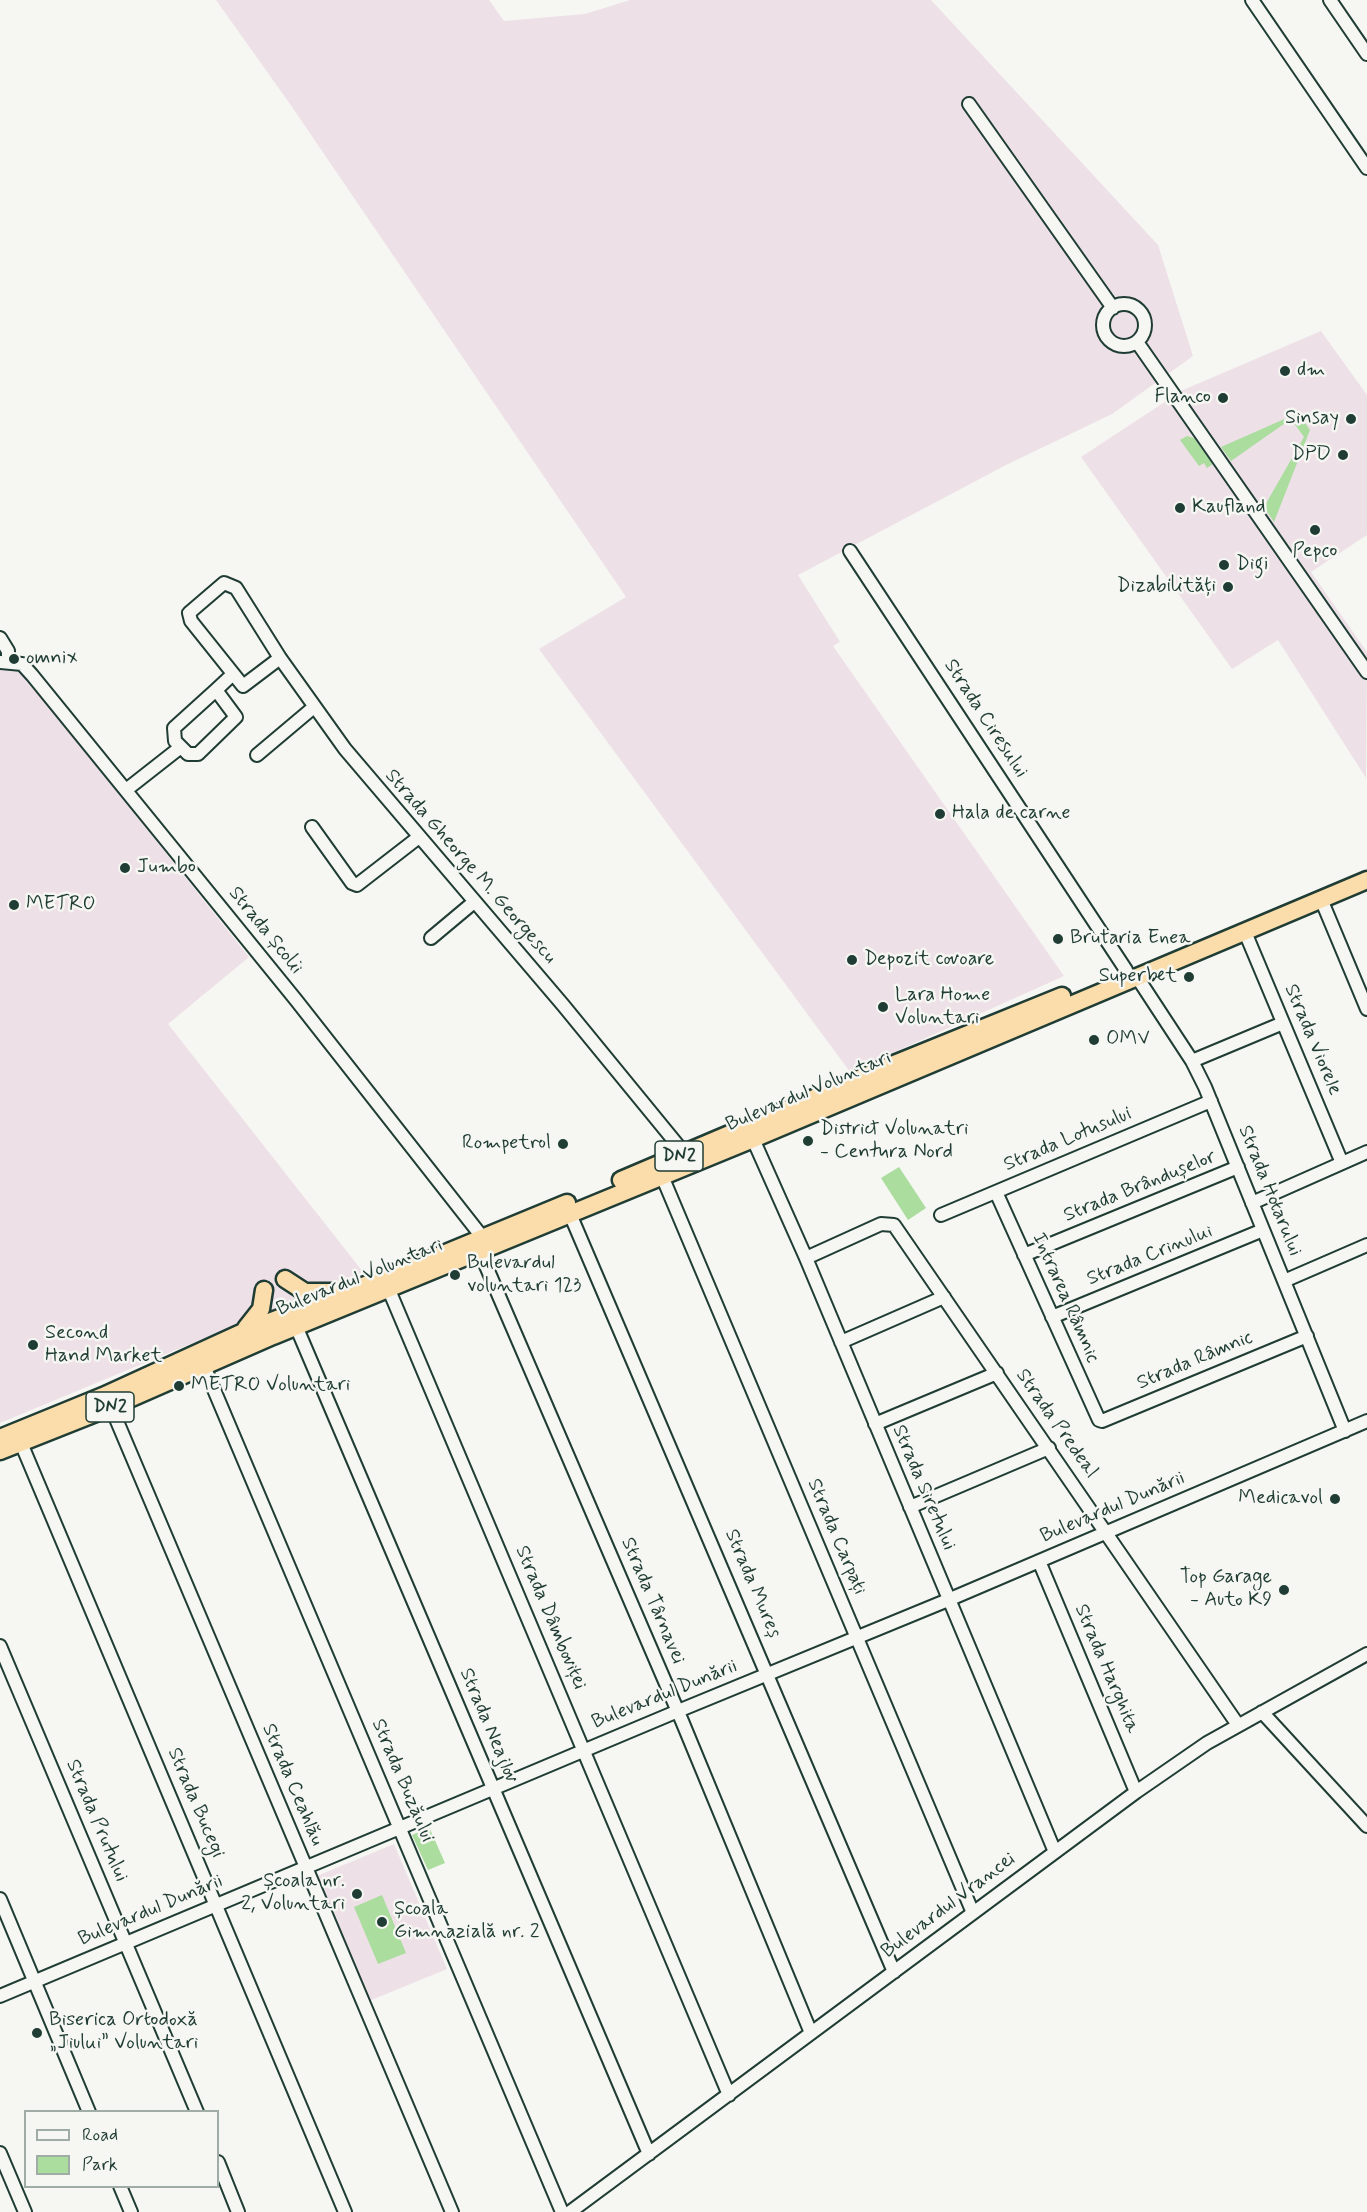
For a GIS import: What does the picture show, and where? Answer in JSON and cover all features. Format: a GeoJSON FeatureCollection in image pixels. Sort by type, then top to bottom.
{"type":"FeatureCollection","features":[{"type":"Feature","properties":{"kind":"highway","name":"Bulevardul Voluntari"},"geometry":{"type":"LineString","coordinates":[[0,1451],[111,1407],[204,1366],[346,1292],[570,1214],[753,1139],[1367,868]]}},
{"type":"Feature","properties":{"kind":"highway","name":"Bulevardul Voluntari"},"geometry":{"type":"LineString","coordinates":[[0,1438],[103,1396],[243,1332],[294,1320],[389,1290],[482,1245],[685,1154],[894,1064],[1245,932],[1367,880]]}},
{"type":"Feature","properties":{"kind":"highway"},"geometry":{"type":"LineString","coordinates":[[285,1279],[305,1292],[346,1292]]}},
{"type":"Feature","properties":{"kind":"highway"},"geometry":{"type":"LineString","coordinates":[[243,1332],[261,1310],[264,1290]]}},
{"type":"Feature","properties":{"kind":"street"},"geometry":{"type":"LineString","coordinates":[[1252,0],[1367,168]]}},
{"type":"Feature","properties":{"kind":"street"},"geometry":{"type":"LineString","coordinates":[[1330,0],[1367,54]]}},
{"type":"Feature","properties":{"kind":"street"},"geometry":{"type":"LineString","coordinates":[[969,104],[1113,308]]}},
{"type":"Feature","properties":{"kind":"street"},"geometry":{"type":"LineString","coordinates":[[1125,305],[1141,313],[1145,325],[1137,342],[1125,346],[1107,338],[1104,322],[1113,308],[1125,305]]}},
{"type":"Feature","properties":{"kind":"street"},"geometry":{"type":"LineString","coordinates":[[1137,342],[1367,672]]}},
{"type":"Feature","properties":{"kind":"street","name":"Strada Ciresului"},"geometry":{"type":"LineString","coordinates":[[850,551],[1132,973]]}},
{"type":"Feature","properties":{"kind":"street","name":"Strada Gheorge M. Georgescu"},"geometry":{"type":"LineString","coordinates":[[234,674],[188,615],[224,583],[231,584],[241,595],[280,658],[345,749],[685,1154]]}},
{"type":"Feature","properties":{"kind":"street","name":"Strada Școlii"},"geometry":{"type":"LineString","coordinates":[[0,638],[8,651],[4,661],[22,664],[32,675],[126,790],[482,1245]]}},
{"type":"Feature","properties":{"kind":"street"},"geometry":{"type":"LineString","coordinates":[[216,690],[236,717],[198,753],[188,754],[175,741],[174,728],[216,690],[234,674],[243,686],[280,658]]}},
{"type":"Feature","properties":{"kind":"street"},"geometry":{"type":"LineString","coordinates":[[257,755],[314,707]]}},
{"type":"Feature","properties":{"kind":"street"},"geometry":{"type":"LineString","coordinates":[[126,790],[177,750]]}},
{"type":"Feature","properties":{"kind":"street"},"geometry":{"type":"LineString","coordinates":[[312,827],[352,883],[357,885],[419,837]]}},
{"type":"Feature","properties":{"kind":"street"},"geometry":{"type":"LineString","coordinates":[[1321,899],[1367,1009]]}},
{"type":"Feature","properties":{"kind":"street"},"geometry":{"type":"LineString","coordinates":[[431,939],[474,902]]}},
{"type":"Feature","properties":{"kind":"street","name":"Strada Viorele"},"geometry":{"type":"LineString","coordinates":[[1245,932],[1342,1163]]}},
{"type":"Feature","properties":{"kind":"street","name":"Strada Hotarului"},"geometry":{"type":"LineString","coordinates":[[1132,973],[1192,1061],[1238,1167],[1345,1431]]}},
{"type":"Feature","properties":{"kind":"street"},"geometry":{"type":"LineString","coordinates":[[1192,1061],[1283,1023]]}},
{"type":"Feature","properties":{"kind":"street","name":"Strada Lotusului"},"geometry":{"type":"LineString","coordinates":[[941,1215],[1210,1101]]}},
{"type":"Feature","properties":{"kind":"street","name":"Strada Siretului"},"geometry":{"type":"LineString","coordinates":[[753,1139],[806,1258],[1055,1852]]}},
{"type":"Feature","properties":{"kind":"street"},"geometry":{"type":"LineString","coordinates":[[1252,1203],[1367,1152]]}},
{"type":"Feature","properties":{"kind":"street","name":"Strada Brândușelor"},"geometry":{"type":"LineString","coordinates":[[1024,1255],[1238,1167]]}},
{"type":"Feature","properties":{"kind":"street","name":"Strada Carpați"},"geometry":{"type":"LineString","coordinates":[[662,1176],[973,1913]]}},
{"type":"Feature","properties":{"kind":"street","name":"Intrarea Râmnic"},"geometry":{"type":"LineString","coordinates":[[996,1192],[1099,1420]]}},
{"type":"Feature","properties":{"kind":"street","name":"Strada Mureș"},"geometry":{"type":"LineString","coordinates":[[570,1214],[769,1674],[894,1972]]}},
{"type":"Feature","properties":{"kind":"street","name":"Strada Predeal"},"geometry":{"type":"LineString","coordinates":[[806,1258],[888,1223],[894,1225],[1239,1725]]}},
{"type":"Feature","properties":{"kind":"street","name":"Strada Crinului"},"geometry":{"type":"LineString","coordinates":[[1052,1317],[1263,1230]]}},
{"type":"Feature","properties":{"kind":"street","name":"Strada Târnavei"},"geometry":{"type":"LineString","coordinates":[[482,1245],[811,2033]]}},
{"type":"Feature","properties":{"kind":"street"},"geometry":{"type":"LineString","coordinates":[[1284,1281],[1367,1245]]}},
{"type":"Feature","properties":{"kind":"street","name":"Strada Dâmboviței"},"geometry":{"type":"LineString","coordinates":[[389,1290],[585,1750],[729,2096]]}},
{"type":"Feature","properties":{"kind":"street"},"geometry":{"type":"LineString","coordinates":[[841,1342],[944,1297]]}},
{"type":"Feature","properties":{"kind":"street","name":"Strada Neajlov"},"geometry":{"type":"LineString","coordinates":[[294,1320],[649,2154]]}},
{"type":"Feature","properties":{"kind":"street","name":"Strada Râmnic"},"geometry":{"type":"LineString","coordinates":[[1099,1420],[1102,1421],[1307,1336]]}},
{"type":"Feature","properties":{"kind":"street","name":"Strada Buzăului"},"geometry":{"type":"LineString","coordinates":[[204,1366],[562,2212]]}},
{"type":"Feature","properties":{"kind":"street"},"geometry":{"type":"LineString","coordinates":[[875,1424],[997,1374]]}},
{"type":"Feature","properties":{"kind":"street","name":"Strada Ceahlău"},"geometry":{"type":"LineString","coordinates":[[111,1407],[452,2212]]}},
{"type":"Feature","properties":{"kind":"street","name":"Bulevardul Dunării"},"geometry":{"type":"LineString","coordinates":[[0,1996],[948,1600],[1367,1421]]}},
{"type":"Feature","properties":{"kind":"street","name":"Strada Bucegi"},"geometry":{"type":"LineString","coordinates":[[21,1443],[345,2212]]}},
{"type":"Feature","properties":{"kind":"street"},"geometry":{"type":"LineString","coordinates":[[910,1507],[1049,1448]]}},
{"type":"Feature","properties":{"kind":"street","name":"Strada Harghita"},"geometry":{"type":"LineString","coordinates":[[1039,1561],[1136,1792]]}},
{"type":"Feature","properties":{"kind":"street","name":"Strada Prutului"},"geometry":{"type":"LineString","coordinates":[[0,1646],[195,2110]]}},
{"type":"Feature","properties":{"kind":"street","name":"Bulevardul Vrancei"},"geometry":{"type":"LineString","coordinates":[[570,2212],[1136,1792],[1207,1743],[1367,1654]]}},
{"type":"Feature","properties":{"kind":"street"},"geometry":{"type":"LineString","coordinates":[[1262,1713],[1367,1826]]}},
{"type":"Feature","properties":{"kind":"street"},"geometry":{"type":"LineString","coordinates":[[0,1899],[88,2110]]}},
{"type":"Feature","properties":{"kind":"street"},"geometry":{"type":"LineString","coordinates":[[0,2153],[24,2212]]}},
{"type":"Feature","properties":{"kind":"street"},"geometry":{"type":"LineString","coordinates":[[219,2164],[238,2212]]}},
{"type":"Feature","properties":{"kind":"street"},"geometry":{"type":"LineString","coordinates":[[120,2188],[131,2212]]}},
{"type":"Feature","properties":{"kind":"shaded area"},"geometry":{"type":"Polygon","coordinates":[[[216,0],[489,0],[504,21],[585,14],[630,0],[931,0],[1158,245],[1193,356],[1112,414],[1006,465],[798,575],[840,642],[833,646],[1064,976],[850,1072],[539,649],[626,597],[290,104],[216,0]]]}},
{"type":"Feature","properties":{"kind":"shaded area"},"geometry":{"type":"Polygon","coordinates":[[[1321,331],[1367,395],[1367,535],[1311,572],[1367,652],[1366,778],[1278,640],[1232,669],[1081,457],[1183,390],[1321,331]]]}},
{"type":"Feature","properties":{"kind":"shaded area"},"geometry":{"type":"Polygon","coordinates":[[[0,639],[32,686],[249,957],[168,1024],[363,1272],[0,1423],[0,639]]]}},
{"type":"Feature","properties":{"kind":"shaded area","name":"Școala Gimnazială nr. 2"},"geometry":{"type":"Polygon","coordinates":[[[394,1844],[447,1969],[369,2001],[317,1876],[394,1844]]]}},
{"type":"Feature","properties":{"kind":"green space"},"geometry":{"type":"Polygon","coordinates":[[[1298,413],[1310,430],[1274,522],[1264,507],[1304,437],[1291,419],[1231,461],[1221,447],[1298,413]]]}},
{"type":"Feature","properties":{"kind":"green space"},"geometry":{"type":"Polygon","coordinates":[[[1187,436],[1194,438],[1213,464],[1207,468],[1204,463],[1199,466],[1180,440],[1187,436]]]}},
{"type":"Feature","properties":{"kind":"green space"},"geometry":{"type":"Polygon","coordinates":[[[899,1167],[926,1208],[908,1220],[881,1178],[899,1167]]]}},
{"type":"Feature","properties":{"kind":"green space"},"geometry":{"type":"Polygon","coordinates":[[[429,1827],[445,1863],[428,1870],[412,1835],[429,1827]]]}},
{"type":"Feature","properties":{"kind":"green space"},"geometry":{"type":"Polygon","coordinates":[[[382,1895],[406,1953],[378,1964],[354,1907],[382,1895]]]}},
{"type":"Feature","properties":{"kind":"place","name":"dm"},"geometry":{"type":"Point","coordinates":[1285,371]}},
{"type":"Feature","properties":{"kind":"place","name":"Flanco"},"geometry":{"type":"Point","coordinates":[1223,398]}},
{"type":"Feature","properties":{"kind":"place","name":"Sinsay"},"geometry":{"type":"Point","coordinates":[1351,419]}},
{"type":"Feature","properties":{"kind":"place","name":"DPD"},"geometry":{"type":"Point","coordinates":[1343,455]}},
{"type":"Feature","properties":{"kind":"place","name":"Kaufland"},"geometry":{"type":"Point","coordinates":[1180,508]}},
{"type":"Feature","properties":{"kind":"place","name":"Pepco"},"geometry":{"type":"Point","coordinates":[1315,530]}},
{"type":"Feature","properties":{"kind":"place","name":"Digi"},"geometry":{"type":"Point","coordinates":[1224,565]}},
{"type":"Feature","properties":{"kind":"place","name":"Dizabilități"},"geometry":{"type":"Point","coordinates":[1228,587]}},
{"type":"Feature","properties":{"kind":"place","name":"omnix"},"geometry":{"type":"Point","coordinates":[14,659]}},
{"type":"Feature","properties":{"kind":"place","name":"Hala de carne"},"geometry":{"type":"Point","coordinates":[940,814]}},
{"type":"Feature","properties":{"kind":"place","name":"Jumbo"},"geometry":{"type":"Point","coordinates":[125,868]}},
{"type":"Feature","properties":{"kind":"place","name":"METRO"},"geometry":{"type":"Point","coordinates":[14,905]}},
{"type":"Feature","properties":{"kind":"place","name":"Brutaria Enea"},"geometry":{"type":"Point","coordinates":[1058,939]}},
{"type":"Feature","properties":{"kind":"place","name":"Depozit covoare"},"geometry":{"type":"Point","coordinates":[852,960]}},
{"type":"Feature","properties":{"kind":"place","name":"Superbet"},"geometry":{"type":"Point","coordinates":[1189,977]}},
{"type":"Feature","properties":{"kind":"place","name":"Lara Home Voluntari"},"geometry":{"type":"Point","coordinates":[883,1007]}},
{"type":"Feature","properties":{"kind":"place","name":"OMV"},"geometry":{"type":"Point","coordinates":[1094,1040]}},
{"type":"Feature","properties":{"kind":"place","name":"District Volunatri - Centura Nord"},"geometry":{"type":"Point","coordinates":[808,1141]}},
{"type":"Feature","properties":{"kind":"place","name":"Rompetrol"},"geometry":{"type":"Point","coordinates":[563,1144]}},
{"type":"Feature","properties":{"kind":"place","name":"Bulevardul voluntari 123"},"geometry":{"type":"Point","coordinates":[455,1275]}},
{"type":"Feature","properties":{"kind":"place","name":"Second Hand Market"},"geometry":{"type":"Point","coordinates":[33,1345]}},
{"type":"Feature","properties":{"kind":"place","name":"METRO Voluntari"},"geometry":{"type":"Point","coordinates":[179,1386]}},
{"type":"Feature","properties":{"kind":"place","name":"Medicavol"},"geometry":{"type":"Point","coordinates":[1335,1499]}},
{"type":"Feature","properties":{"kind":"place","name":"Top Garage - Auto K9"},"geometry":{"type":"Point","coordinates":[1284,1590]}},
{"type":"Feature","properties":{"kind":"place","name":"Școala nr. 2, Voluntari"},"geometry":{"type":"Point","coordinates":[357,1894]}},
{"type":"Feature","properties":{"kind":"place","name":"Școala Gimnazială nr. 2"},"geometry":{"type":"Point","coordinates":[382,1922]}},
{"type":"Feature","properties":{"kind":"place","name":"Biserica Ortodoxă „Jiului” Voluntari"},"geometry":{"type":"Point","coordinates":[37,2033]}}]}
